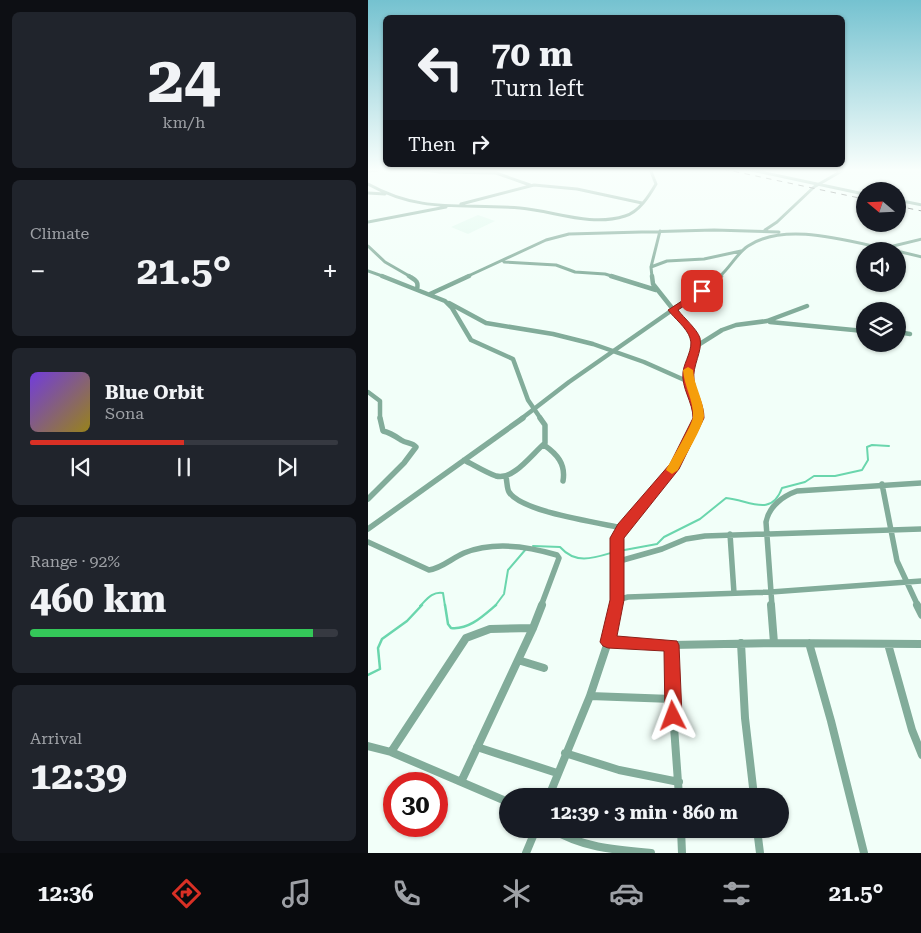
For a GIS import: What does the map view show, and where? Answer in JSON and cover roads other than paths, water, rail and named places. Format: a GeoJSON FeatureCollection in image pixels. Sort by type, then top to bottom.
{"type":"FeatureCollection","features":[{"type":"Feature","properties":{"kind":"street"},"geometry":{"type":"LineString","coordinates":[[368,222],[380,218],[411,215],[441,209]]}},
{"type":"Feature","properties":{"kind":"street"},"geometry":{"type":"LineString","coordinates":[[525,209],[574,219],[602,220],[628,216],[636,209]]}},
{"type":"Feature","properties":{"kind":"street"},"geometry":{"type":"LineString","coordinates":[[764,230],[777,222],[791,209]]}},
{"type":"Feature","properties":{"kind":"street"},"geometry":{"type":"LineString","coordinates":[[430,294],[548,239],[568,234],[764,230],[809,234],[856,243]]}},
{"type":"Feature","properties":{"kind":"street"},"geometry":{"type":"LineString","coordinates":[[551,788],[590,696],[608,642],[617,600],[616,540],[623,528],[675,466],[698,420],[699,411],[689,382],[689,366],[694,347],[693,334],[657,290],[651,276],[651,267],[660,231]]}},
{"type":"Feature","properties":{"kind":"street"},"geometry":{"type":"LineString","coordinates":[[651,267],[667,261],[704,259],[741,251],[760,240],[786,233]]}},
{"type":"Feature","properties":{"kind":"street"},"geometry":{"type":"LineString","coordinates":[[906,243],[922,239]]}},
{"type":"Feature","properties":{"kind":"street"},"geometry":{"type":"LineString","coordinates":[[368,246],[385,262],[417,281],[416,289]]}},
{"type":"Feature","properties":{"kind":"street"},"geometry":{"type":"LineString","coordinates":[[368,529],[534,410],[569,382],[713,283],[730,267],[741,251]]}},
{"type":"Feature","properties":{"kind":"street"},"geometry":{"type":"LineString","coordinates":[[906,253],[922,257]]}},
{"type":"Feature","properties":{"kind":"street"},"geometry":{"type":"LineString","coordinates":[[501,261],[556,265],[575,272],[604,274],[657,290]]}},
{"type":"Feature","properties":{"kind":"street"},"geometry":{"type":"LineString","coordinates":[[368,271],[460,307],[485,323],[562,336],[612,352],[689,382]]}},
{"type":"Feature","properties":{"kind":"street"},"geometry":{"type":"LineString","coordinates":[[448,303],[471,340],[513,359],[524,392],[546,429],[544,444],[517,471],[506,477],[496,476],[464,460]]}},
{"type":"Feature","properties":{"kind":"street"},"geometry":{"type":"LineString","coordinates":[[694,347],[722,330],[736,325],[767,321],[807,306]]}},
{"type":"Feature","properties":{"kind":"street"},"geometry":{"type":"LineString","coordinates":[[767,321],[856,330]]}},
{"type":"Feature","properties":{"kind":"street"},"geometry":{"type":"LineString","coordinates":[[906,333],[910,334]]}},
{"type":"Feature","properties":{"kind":"street"},"geometry":{"type":"LineString","coordinates":[[368,392],[380,402],[380,422],[383,432],[397,435],[401,440],[414,444],[416,447],[404,463],[368,499]]}},
{"type":"Feature","properties":{"kind":"street"},"geometry":{"type":"LineString","coordinates":[[544,444],[557,455],[563,464],[565,471],[563,481]]}},
{"type":"Feature","properties":{"kind":"street"},"geometry":{"type":"LineString","coordinates":[[506,477],[510,494],[523,502],[560,515],[623,528]]}},
{"type":"Feature","properties":{"kind":"street"},"geometry":{"type":"LineString","coordinates":[[774,643],[767,514],[784,496],[790,493],[882,484],[922,483]]}},
{"type":"Feature","properties":{"kind":"street"},"geometry":{"type":"LineString","coordinates":[[882,484],[890,531],[899,566],[922,615]]}},
{"type":"Feature","properties":{"kind":"street"},"geometry":{"type":"LineString","coordinates":[[616,562],[662,549],[686,539],[730,534],[922,529]]}},
{"type":"Feature","properties":{"kind":"street"},"geometry":{"type":"LineString","coordinates":[[730,534],[734,593]]}},
{"type":"Feature","properties":{"kind":"street"},"geometry":{"type":"LineString","coordinates":[[368,542],[429,570],[439,568],[471,550],[495,545],[556,554],[559,558],[533,628],[461,782]]}},
{"type":"Feature","properties":{"kind":"street"},"geometry":{"type":"LineString","coordinates":[[617,600],[637,596],[771,592],[922,581]]}},
{"type":"Feature","properties":{"kind":"street"},"geometry":{"type":"LineString","coordinates":[[391,752],[466,638],[490,629],[533,628]]}},
{"type":"Feature","properties":{"kind":"street"},"geometry":{"type":"LineString","coordinates":[[608,642],[672,645],[741,643],[922,644]]}},
{"type":"Feature","properties":{"kind":"street"},"geometry":{"type":"LineString","coordinates":[[741,643],[745,718],[753,788]]}},
{"type":"Feature","properties":{"kind":"street"},"geometry":{"type":"LineString","coordinates":[[809,643],[831,721],[864,853]]}},
{"type":"Feature","properties":{"kind":"street"},"geometry":{"type":"LineString","coordinates":[[888,644],[912,730],[922,755]]}},
{"type":"Feature","properties":{"kind":"street"},"geometry":{"type":"LineString","coordinates":[[672,645],[672,699],[678,788]]}},
{"type":"Feature","properties":{"kind":"street"},"geometry":{"type":"LineString","coordinates":[[518,660],[544,668]]}},
{"type":"Feature","properties":{"kind":"street"},"geometry":{"type":"LineString","coordinates":[[590,696],[672,699]]}},
{"type":"Feature","properties":{"kind":"street"},"geometry":{"type":"LineString","coordinates":[[368,746],[391,752],[499,798]]}},
{"type":"Feature","properties":{"kind":"street"},"geometry":{"type":"LineString","coordinates":[[477,747],[557,773]]}},
{"type":"Feature","properties":{"kind":"street"},"geometry":{"type":"LineString","coordinates":[[565,753],[619,770],[678,782]]}},
{"type":"Feature","properties":{"kind":"street"},"geometry":{"type":"LineString","coordinates":[[526,853],[532,838]]}},
{"type":"Feature","properties":{"kind":"street"},"geometry":{"type":"LineString","coordinates":[[567,838],[585,846],[651,853]]}},
{"type":"Feature","properties":{"kind":"street"},"geometry":{"type":"LineString","coordinates":[[681,838],[682,853]]}},
{"type":"Feature","properties":{"kind":"street"},"geometry":{"type":"LineString","coordinates":[[758,838],[760,853]]}},
{"type":"Feature","properties":{"kind":"waterway"},"geometry":{"type":"LineString","coordinates":[[619,551],[657,544],[664,537],[700,519],[726,498],[751,504],[766,505],[777,497],[782,488],[805,482],[814,476],[835,476],[862,470],[868,460],[867,447],[872,445],[889,446]]}},
{"type":"Feature","properties":{"kind":"waterway"},"geometry":{"type":"LineString","coordinates":[[533,546],[560,547],[566,553],[579,558],[592,558],[614,552]]}},
{"type":"Feature","properties":{"kind":"waterway"},"geometry":{"type":"LineString","coordinates":[[495,606],[504,594],[508,570],[526,549]]}},
{"type":"Feature","properties":{"kind":"waterway"},"geometry":{"type":"LineString","coordinates":[[420,606],[436,593],[443,593],[445,606]]}},
{"type":"Feature","properties":{"kind":"waterway"},"geometry":{"type":"LineString","coordinates":[[368,675],[380,669],[378,648],[382,639],[407,621],[422,605]]}},
{"type":"Feature","properties":{"kind":"waterway"},"geometry":{"type":"LineString","coordinates":[[445,605],[448,624],[451,628],[470,625],[495,606]]}},
{"type":"Feature","properties":{"kind":"railway"},"geometry":{"type":"LineString","coordinates":[[911,209],[922,211]]}}]}
